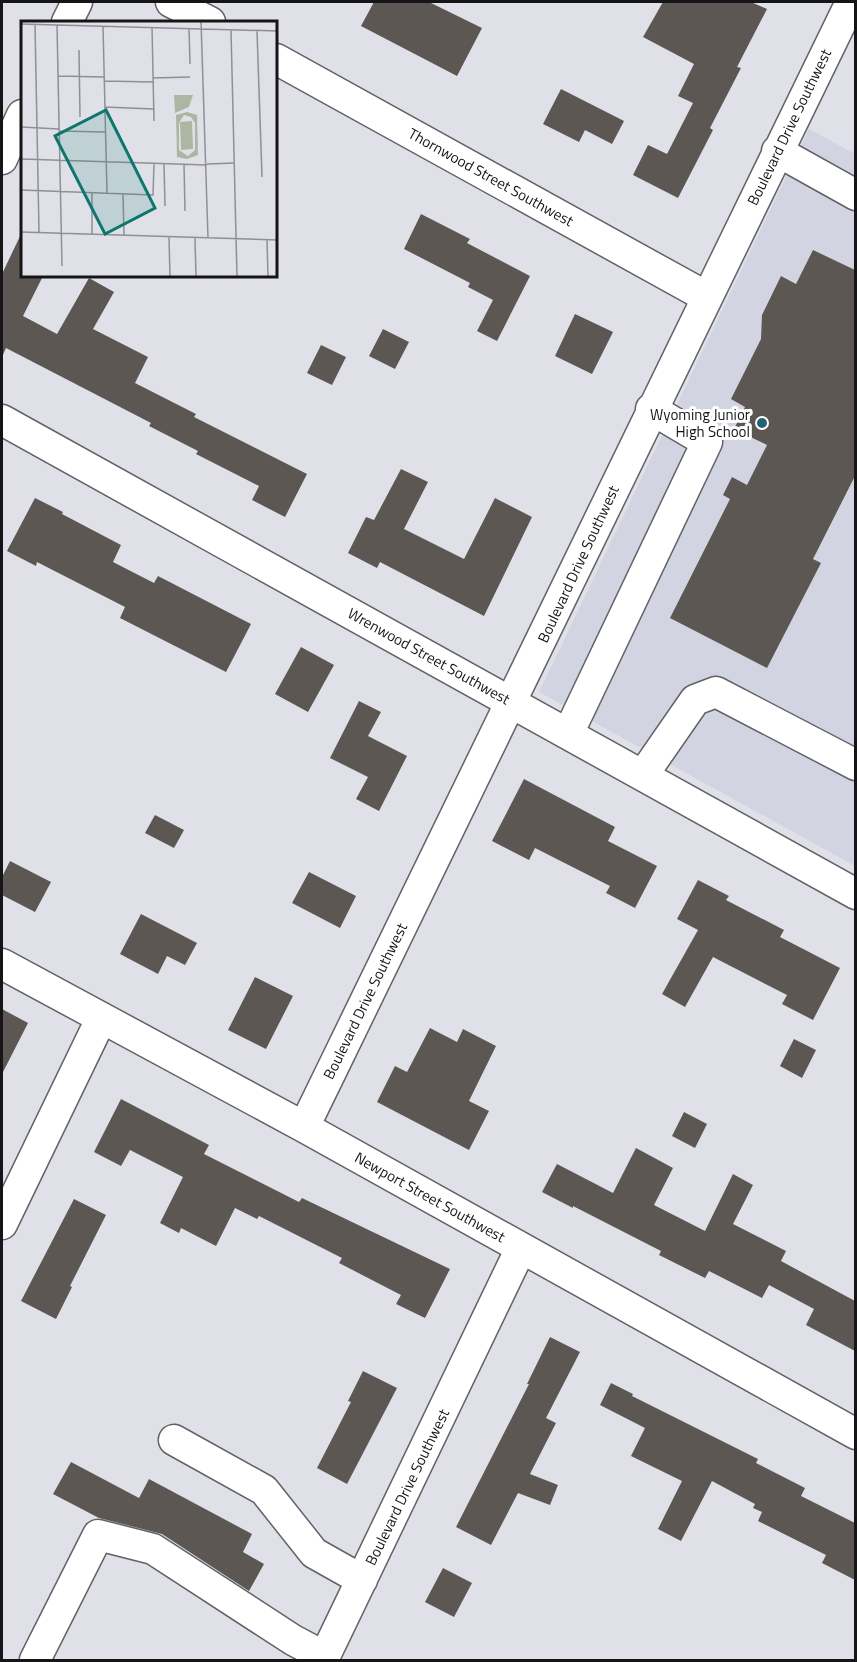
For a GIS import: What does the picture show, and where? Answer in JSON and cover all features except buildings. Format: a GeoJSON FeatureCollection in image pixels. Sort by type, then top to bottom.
{"type":"FeatureCollection","features":[{"type":"Feature","properties":{"kind":"street"},"geometry":{"type":"LineString","coordinates":[[66,21],[76,2]]}},
{"type":"Feature","properties":{"kind":"street"},"geometry":{"type":"LineString","coordinates":[[171,2],[208,21]]}},
{"type":"Feature","properties":{"kind":"street","name":"Boulevard Drive Southwest"},"geometry":{"type":"LineString","coordinates":[[304,1127],[512,702],[705,296],[851,2]]}},
{"type":"Feature","properties":{"kind":"street","name":"Thornwood Street Southwest"},"geometry":{"type":"LineString","coordinates":[[278,60],[705,296]]}},
{"type":"Feature","properties":{"kind":"street"},"geometry":{"type":"LineString","coordinates":[[2,159],[21,117]]}},
{"type":"Feature","properties":{"kind":"street"},"geometry":{"type":"LineString","coordinates":[[777,151],[855,195]]}},
{"type":"Feature","properties":{"kind":"street"},"geometry":{"type":"LineString","coordinates":[[568,734],[707,442],[651,409]]}},
{"type":"Feature","properties":{"kind":"street","name":"Wrenwood Street Southwest"},"geometry":{"type":"LineString","coordinates":[[2,420],[855,894]]}},
{"type":"Feature","properties":{"kind":"street"},"geometry":{"type":"LineString","coordinates":[[643,775],[695,700],[716,692],[855,765]]}},
{"type":"Feature","properties":{"kind":"street","name":"Newport Street Southwest"},"geometry":{"type":"LineString","coordinates":[[2,964],[304,1127],[855,1434]]}},
{"type":"Feature","properties":{"kind":"street"},"geometry":{"type":"LineString","coordinates":[[2,1224],[101,1018]]}},
{"type":"Feature","properties":{"kind":"street","name":"Boulevard Drive Southwest"},"geometry":{"type":"LineString","coordinates":[[324,1659],[522,1248]]}},
{"type":"Feature","properties":{"kind":"street"},"geometry":{"type":"LineString","coordinates":[[174,1440],[264,1490],[314,1553],[362,1580]]}},
{"type":"Feature","properties":{"kind":"street"},"geometry":{"type":"LineString","coordinates":[[35,1660],[98,1534],[153,1549],[324,1659]]}},
{"type":"Feature","properties":{"kind":"shaded area","name":"Wyoming Junior High School"},"geometry":{"type":"Polygon","coordinates":[[[809,129],[855,154],[855,866],[539,692],[809,129]]]}},
{"type":"Feature","properties":{"kind":"place","name":"Wyoming Junior High School"},"geometry":{"type":"Point","coordinates":[762,423]}}]}
